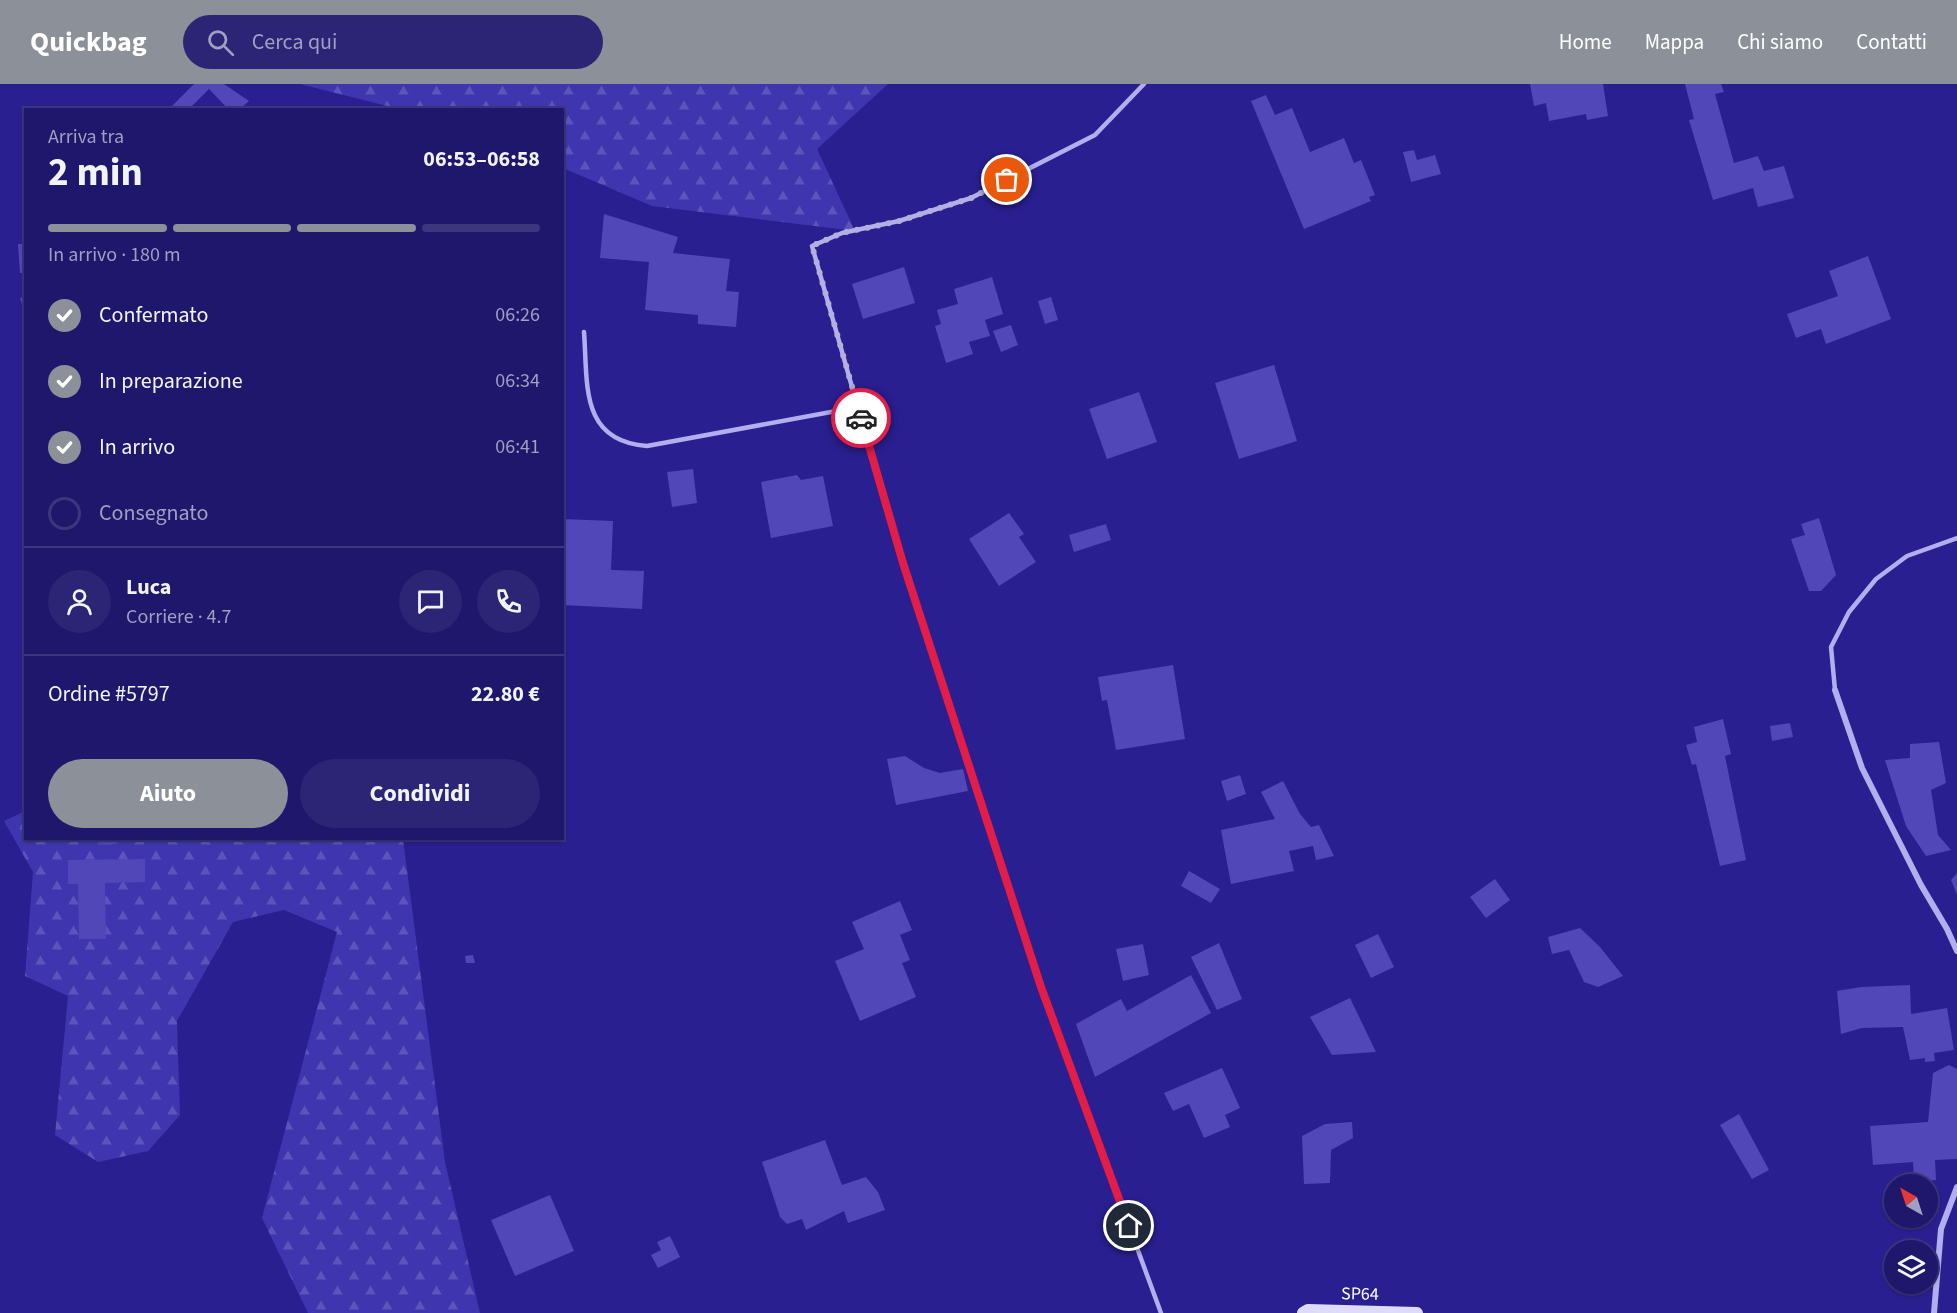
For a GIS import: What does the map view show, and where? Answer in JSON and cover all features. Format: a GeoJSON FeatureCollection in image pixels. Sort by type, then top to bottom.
{"type":"FeatureCollection","features":[{"type":"Feature","properties":{"kind":"street"},"geometry":{"type":"LineString","coordinates":[[1834,690],[1862,768],[1957,951]]}},
{"type":"Feature","properties":{"kind":"street"},"geometry":{"type":"LineString","coordinates":[[1934,1313],[1941,1230],[1957,1187]]}},
{"type":"Feature","properties":{"kind":"street","name":"SP64"},"geometry":{"type":"LineString","coordinates":[[1303,1313],[1308,1310],[1417,1313]]}},
{"type":"Feature","properties":{"kind":"lane"},"geometry":{"type":"LineString","coordinates":[[1144,84],[1095,135],[971,198],[899,221],[842,233],[812,246],[903,563],[1041,987],[1161,1313]]}},
{"type":"Feature","properties":{"kind":"lane"},"geometry":{"type":"LineString","coordinates":[[584,332],[589,393],[595,418],[608,434],[632,444],[647,446],[858,407]]}},
{"type":"Feature","properties":{"kind":"lane"},"geometry":{"type":"LineString","coordinates":[[1834,690],[1831,647],[1849,612],[1876,579],[1907,556],[1957,538]]}},
{"type":"Feature","properties":{"kind":"green space"},"geometry":{"type":"Polygon","coordinates":[[[300,84],[888,84],[817,149],[855,231],[652,206],[564,168],[564,108],[395,108],[300,84]]]}},
{"type":"Feature","properties":{"kind":"green space"},"geometry":{"type":"Polygon","coordinates":[[[24,811],[24,840],[403,840],[445,1162],[480,1313],[308,1313],[262,1218],[337,932],[284,910],[233,922],[177,1021],[180,1115],[148,1151],[98,1162],[55,1135],[68,996],[25,976],[33,872],[4,821],[24,811]]]}},
{"type":"Feature","properties":{"kind":"building"},"geometry":{"type":"Polygon","coordinates":[[[194,84],[224,84],[249,101],[241,108],[227,108],[209,89],[190,108],[170,108],[194,84]]]}},
{"type":"Feature","properties":{"kind":"building"},"geometry":{"type":"Polygon","coordinates":[[[1530,84],[1603,84],[1608,116],[1587,120],[1586,114],[1549,121],[1546,103],[1534,106],[1530,84]]]}},
{"type":"Feature","properties":{"kind":"building"},"geometry":{"type":"Polygon","coordinates":[[[1685,84],[1721,84],[1724,92],[1715,94],[1734,163],[1758,156],[1764,171],[1784,166],[1794,198],[1758,207],[1753,188],[1713,200],[1689,120],[1694,119],[1685,84]]]}},
{"type":"Feature","properties":{"kind":"building"},"geometry":{"type":"Polygon","coordinates":[[[1266,95],[1275,115],[1292,108],[1310,152],[1344,138],[1354,163],[1361,160],[1375,195],[1369,197],[1371,201],[1304,229],[1251,101],[1266,95]]]}},
{"type":"Feature","properties":{"kind":"building"},"geometry":{"type":"Polygon","coordinates":[[[1414,150],[1417,160],[1435,155],[1441,174],[1411,182],[1403,152],[1414,150]]]}},
{"type":"Feature","properties":{"kind":"building"},"geometry":{"type":"Polygon","coordinates":[[[604,214],[678,237],[673,253],[730,259],[726,291],[739,292],[736,327],[698,324],[698,315],[645,310],[649,262],[600,258],[604,214]]]}},
{"type":"Feature","properties":{"kind":"building"},"geometry":{"type":"Polygon","coordinates":[[[18,244],[24,244],[24,273],[20,273],[18,244]]]}},
{"type":"Feature","properties":{"kind":"building"},"geometry":{"type":"Polygon","coordinates":[[[1868,256],[1891,319],[1826,344],[1821,329],[1796,338],[1787,314],[1838,296],[1829,271],[1868,256]]]}},
{"type":"Feature","properties":{"kind":"building"},"geometry":{"type":"Polygon","coordinates":[[[904,267],[915,303],[863,319],[852,284],[904,267]]]}},
{"type":"Feature","properties":{"kind":"building"},"geometry":{"type":"Polygon","coordinates":[[[992,277],[1003,314],[985,320],[990,336],[969,342],[973,354],[946,363],[935,326],[941,324],[937,310],[958,304],[954,289],[992,277]]]}},
{"type":"Feature","properties":{"kind":"building"},"geometry":{"type":"Polygon","coordinates":[[[24,297],[24,312],[20,298],[24,297]]]}},
{"type":"Feature","properties":{"kind":"building"},"geometry":{"type":"Polygon","coordinates":[[[1051,297],[1058,320],[1045,324],[1038,301],[1051,297]]]}},
{"type":"Feature","properties":{"kind":"building"},"geometry":{"type":"Polygon","coordinates":[[[1011,325],[1018,345],[1001,352],[993,331],[1011,325]]]}},
{"type":"Feature","properties":{"kind":"building"},"geometry":{"type":"Polygon","coordinates":[[[1274,365],[1297,441],[1239,459],[1215,383],[1274,365]]]}},
{"type":"Feature","properties":{"kind":"building"},"geometry":{"type":"Polygon","coordinates":[[[1139,392],[1157,442],[1107,459],[1089,409],[1139,392]]]}},
{"type":"Feature","properties":{"kind":"building"},"geometry":{"type":"Polygon","coordinates":[[[693,469],[697,503],[672,507],[667,472],[693,469]]]}},
{"type":"Feature","properties":{"kind":"building"},"geometry":{"type":"Polygon","coordinates":[[[797,475],[801,480],[823,476],[833,526],[771,538],[761,482],[797,475]]]}},
{"type":"Feature","properties":{"kind":"building"},"geometry":{"type":"Polygon","coordinates":[[[1009,513],[1024,534],[1019,537],[1036,562],[999,586],[969,539],[1009,513]]]}},
{"type":"Feature","properties":{"kind":"building"},"geometry":{"type":"Polygon","coordinates":[[[1819,518],[1836,575],[1821,591],[1809,591],[1791,539],[1805,535],[1801,524],[1819,518]]]}},
{"type":"Feature","properties":{"kind":"building"},"geometry":{"type":"Polygon","coordinates":[[[564,519],[613,521],[611,570],[644,571],[642,609],[564,605],[564,519]]]}},
{"type":"Feature","properties":{"kind":"building"},"geometry":{"type":"Polygon","coordinates":[[[1106,524],[1111,540],[1074,552],[1069,535],[1106,524]]]}},
{"type":"Feature","properties":{"kind":"building"},"geometry":{"type":"Polygon","coordinates":[[[1173,665],[1185,739],[1116,750],[1107,700],[1102,701],[1098,677],[1173,665]]]}},
{"type":"Feature","properties":{"kind":"building"},"geometry":{"type":"Polygon","coordinates":[[[1723,719],[1731,754],[1725,756],[1746,860],[1720,866],[1696,764],[1692,765],[1686,745],[1697,742],[1694,727],[1723,719]]]}},
{"type":"Feature","properties":{"kind":"building"},"geometry":{"type":"Polygon","coordinates":[[[1790,723],[1793,737],[1772,741],[1770,726],[1790,723]]]}},
{"type":"Feature","properties":{"kind":"building"},"geometry":{"type":"Polygon","coordinates":[[[1939,742],[1946,783],[1931,790],[1938,835],[1951,850],[1926,856],[1906,826],[1885,760],[1910,758],[1910,744],[1939,742]]]}},
{"type":"Feature","properties":{"kind":"building"},"geometry":{"type":"Polygon","coordinates":[[[905,756],[924,768],[940,773],[963,769],[968,791],[896,805],[887,759],[905,756]]]}},
{"type":"Feature","properties":{"kind":"building"},"geometry":{"type":"Polygon","coordinates":[[[1240,775],[1246,794],[1227,801],[1221,781],[1240,775]]]}},
{"type":"Feature","properties":{"kind":"building"},"geometry":{"type":"Polygon","coordinates":[[[1283,781],[1300,814],[1311,827],[1319,825],[1334,856],[1316,860],[1313,846],[1289,851],[1294,871],[1231,884],[1221,830],[1275,819],[1261,792],[1283,781]]]}},
{"type":"Feature","properties":{"kind":"building"},"geometry":{"type":"Polygon","coordinates":[[[97,840],[117,840],[117,844],[98,845],[97,840]]]}},
{"type":"Feature","properties":{"kind":"building"},"geometry":{"type":"Polygon","coordinates":[[[145,859],[145,882],[105,883],[106,939],[79,939],[78,884],[68,884],[68,860],[145,859]]]}},
{"type":"Feature","properties":{"kind":"building"},"geometry":{"type":"Polygon","coordinates":[[[1189,871],[1220,889],[1211,903],[1181,886],[1189,871]]]}},
{"type":"Feature","properties":{"kind":"building"},"geometry":{"type":"Polygon","coordinates":[[[1957,873],[1957,895],[1951,880],[1957,873]]]}},
{"type":"Feature","properties":{"kind":"building"},"geometry":{"type":"Polygon","coordinates":[[[1495,879],[1510,900],[1486,918],[1470,897],[1495,879]]]}},
{"type":"Feature","properties":{"kind":"building"},"geometry":{"type":"Polygon","coordinates":[[[900,901],[912,930],[900,935],[910,960],[902,963],[916,997],[860,1021],[835,961],[864,949],[852,922],[900,901]]]}},
{"type":"Feature","properties":{"kind":"building"},"geometry":{"type":"Polygon","coordinates":[[[1580,928],[1600,947],[1623,976],[1598,987],[1584,982],[1569,950],[1552,954],[1548,937],[1580,928]]]}},
{"type":"Feature","properties":{"kind":"building"},"geometry":{"type":"Polygon","coordinates":[[[1378,934],[1394,967],[1371,978],[1355,945],[1378,934]]]}},
{"type":"Feature","properties":{"kind":"building"},"geometry":{"type":"Polygon","coordinates":[[[1219,943],[1242,999],[1217,1010],[1191,957],[1219,943]]]}},
{"type":"Feature","properties":{"kind":"building"},"geometry":{"type":"Polygon","coordinates":[[[1143,944],[1149,975],[1123,981],[1116,949],[1143,944]]]}},
{"type":"Feature","properties":{"kind":"building"},"geometry":{"type":"Polygon","coordinates":[[[473,955],[475,963],[466,963],[465,956],[473,955]]]}},
{"type":"Feature","properties":{"kind":"building"},"geometry":{"type":"Polygon","coordinates":[[[1191,975],[1211,1013],[1095,1077],[1076,1024],[1121,999],[1127,1011],[1191,975]]]}},
{"type":"Feature","properties":{"kind":"building"},"geometry":{"type":"Polygon","coordinates":[[[1910,985],[1911,1014],[1947,1008],[1954,1050],[1934,1053],[1935,1061],[1925,1062],[1925,1058],[1910,1060],[1903,1027],[1862,1028],[1841,1034],[1837,991],[1861,987],[1910,985]]]}},
{"type":"Feature","properties":{"kind":"building"},"geometry":{"type":"Polygon","coordinates":[[[1350,998],[1376,1052],[1332,1055],[1310,1017],[1350,998]]]}},
{"type":"Feature","properties":{"kind":"building"},"geometry":{"type":"Polygon","coordinates":[[[1949,1065],[1957,1069],[1957,1159],[1935,1160],[1936,1174],[1914,1174],[1913,1162],[1873,1165],[1870,1126],[1928,1122],[1933,1073],[1949,1065]]]}},
{"type":"Feature","properties":{"kind":"building"},"geometry":{"type":"Polygon","coordinates":[[[1222,1068],[1240,1108],[1225,1115],[1230,1127],[1204,1138],[1189,1104],[1173,1111],[1164,1093],[1222,1068]]]}},
{"type":"Feature","properties":{"kind":"building"},"geometry":{"type":"Polygon","coordinates":[[[1739,1114],[1769,1170],[1752,1179],[1720,1125],[1739,1114]]]}},
{"type":"Feature","properties":{"kind":"building"},"geometry":{"type":"Polygon","coordinates":[[[1352,1122],[1353,1138],[1331,1150],[1330,1183],[1304,1184],[1302,1136],[1325,1124],[1352,1122]]]}},
{"type":"Feature","properties":{"kind":"building"},"geometry":{"type":"Polygon","coordinates":[[[825,1140],[842,1185],[866,1177],[878,1192],[885,1210],[848,1223],[844,1211],[806,1230],[802,1219],[787,1224],[780,1217],[762,1162],[825,1140]]]}},
{"type":"Feature","properties":{"kind":"building"},"geometry":{"type":"Polygon","coordinates":[[[550,1195],[574,1251],[515,1276],[491,1220],[550,1195]]]}},
{"type":"Feature","properties":{"kind":"building"},"geometry":{"type":"Polygon","coordinates":[[[670,1236],[680,1257],[658,1268],[651,1255],[661,1250],[657,1242],[670,1236]]]}},
{"type":"Feature","properties":{"kind":"way so far"},"geometry":{"type":"LineString","coordinates":[[861,418],[812,246],[842,233],[899,221],[971,198],[1007,180]]}},
{"type":"Feature","properties":{"kind":"route"},"geometry":{"type":"LineString","coordinates":[[861,418],[903,563],[1041,987],[1129,1226]]}}]}
